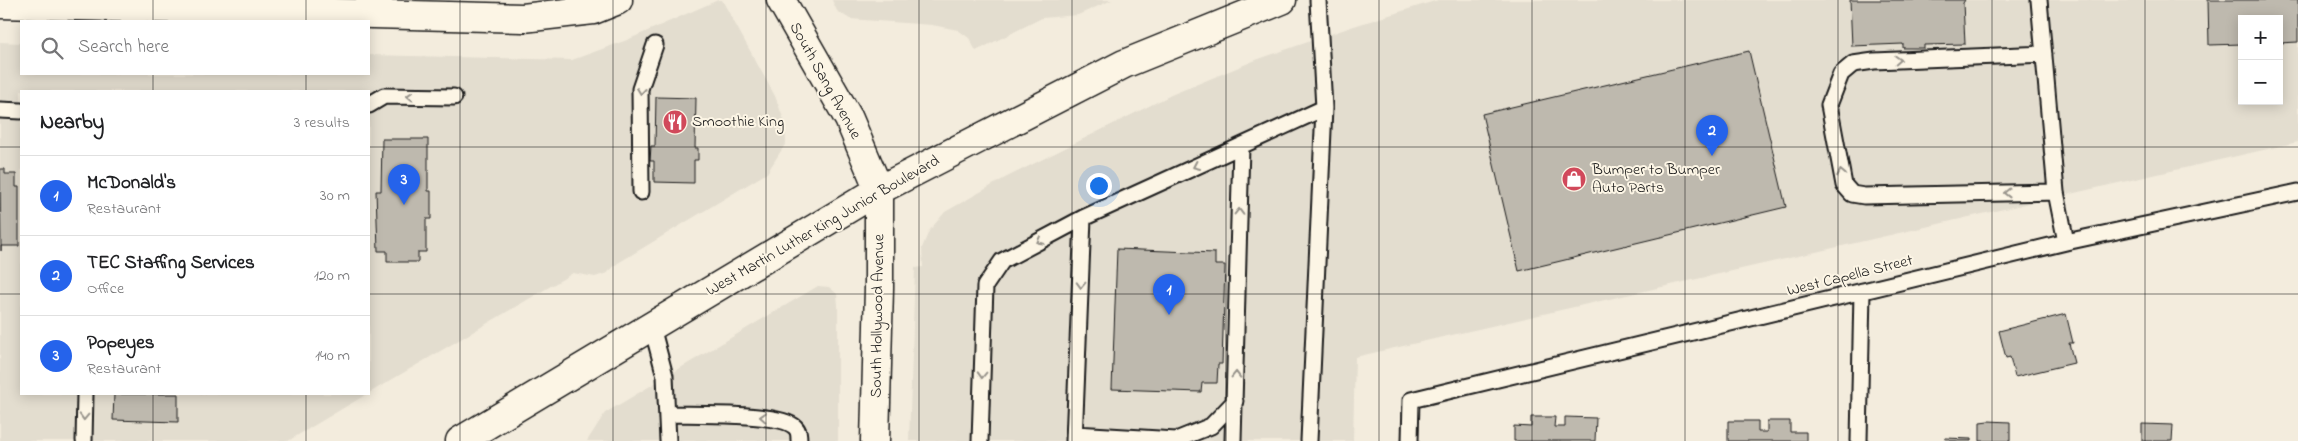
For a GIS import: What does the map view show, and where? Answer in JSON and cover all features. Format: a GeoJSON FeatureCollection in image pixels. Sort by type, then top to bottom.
{"type":"FeatureCollection","features":[{"type":"Feature","properties":{"kind":"street"},"geometry":{"type":"LineString","coordinates":[[0,4],[523,18],[593,10],[618,0]]}},
{"type":"Feature","properties":{"kind":"street","name":"South Sang Avenue"},"geometry":{"type":"LineString","coordinates":[[781,0],[849,119],[879,190]]}},
{"type":"Feature","properties":{"kind":"street","name":"West Martin Luther King Junior Boulevard"},"geometry":{"type":"LineString","coordinates":[[460,441],[879,190],[1124,64],[1282,0]]}},
{"type":"Feature","properties":{"kind":"street","name":"South Hollywood Avenue"},"geometry":{"type":"LineString","coordinates":[[875,441],[879,288],[879,190]]}},
{"type":"Feature","properties":{"kind":"lane"},"geometry":{"type":"LineString","coordinates":[[1309,441],[1324,108],[1318,0]]}},
{"type":"Feature","properties":{"kind":"lane"},"geometry":{"type":"LineString","coordinates":[[2039,0],[2056,192],[2066,242]]}},
{"type":"Feature","properties":{"kind":"lane"},"geometry":{"type":"LineString","coordinates":[[641,192],[640,89],[655,45]]}},
{"type":"Feature","properties":{"kind":"lane"},"geometry":{"type":"LineString","coordinates":[[2044,54],[1874,61],[1853,64],[1841,74],[1829,106],[1844,185],[1852,194],[1864,196],[2056,192]]}},
{"type":"Feature","properties":{"kind":"lane"},"geometry":{"type":"LineString","coordinates":[[370,105],[384,96],[454,97]]}},
{"type":"Feature","properties":{"kind":"lane"},"geometry":{"type":"LineString","coordinates":[[980,441],[985,286],[1002,261],[1083,218],[1324,108]]}},
{"type":"Feature","properties":{"kind":"lane"},"geometry":{"type":"LineString","coordinates":[[0,110],[20,111]]}},
{"type":"Feature","properties":{"kind":"lane"},"geometry":{"type":"LineString","coordinates":[[1233,441],[1241,146]]}},
{"type":"Feature","properties":{"kind":"lane","name":"West Capella Street"},"geometry":{"type":"LineString","coordinates":[[1410,441],[1411,400],[2066,242],[2298,192]]}},
{"type":"Feature","properties":{"kind":"lane"},"geometry":{"type":"LineString","coordinates":[[1083,218],[1074,437],[1176,440],[1211,426],[1235,401]]}},
{"type":"Feature","properties":{"kind":"lane"},"geometry":{"type":"LineString","coordinates":[[1859,441],[1862,291]]}},
{"type":"Feature","properties":{"kind":"lane"},"geometry":{"type":"LineString","coordinates":[[652,327],[665,376],[668,441]]}},
{"type":"Feature","properties":{"kind":"lane"},"geometry":{"type":"LineString","coordinates":[[84,441],[85,395]]}},
{"type":"Feature","properties":{"kind":"lane"},"geometry":{"type":"LineString","coordinates":[[668,414],[771,417],[794,426],[799,433],[798,441]]}},
{"type":"Feature","properties":{"kind":"shaded area"},"geometry":{"type":"Polygon","coordinates":[[[718,0],[722,0],[775,96],[785,123],[786,143],[767,173],[618,263],[607,273],[595,277],[573,273],[370,392],[370,90],[20,90],[20,395],[365,395],[288,441],[0,441],[0,42],[20,43],[20,75],[370,75],[370,55],[572,60],[627,40],[718,0]]]}},
{"type":"Feature","properties":{"kind":"shaded area"},"geometry":{"type":"Polygon","coordinates":[[[832,0],[1112,0],[1078,15],[1042,18],[976,51],[969,38],[958,30],[932,25],[850,19],[837,11],[832,0]]]}},
{"type":"Feature","properties":{"kind":"shaded area"},"geometry":{"type":"Polygon","coordinates":[[[1438,0],[2298,0],[2298,142],[1355,357],[1353,441],[909,441],[915,268],[923,267],[922,248],[929,231],[945,212],[1005,178],[1171,95],[1256,60],[1354,26],[1438,0]]]}},
{"type":"Feature","properties":{"kind":"shaded area"},"geometry":{"type":"Polygon","coordinates":[[[818,286],[829,287],[837,294],[838,441],[587,441],[605,413],[818,286]]]}},
{"type":"Feature","properties":{"kind":"building"},"geometry":{"type":"Polygon","coordinates":[[[1850,0],[1965,0],[1963,3],[1965,44],[1924,45],[1924,48],[1903,48],[1903,44],[1852,46],[1850,0]]]}},
{"type":"Feature","properties":{"kind":"building"},"geometry":{"type":"Polygon","coordinates":[[[2208,0],[2298,0],[2298,42],[2283,43],[2283,15],[2238,15],[2238,44],[2209,45],[2208,0]]]}},
{"type":"Feature","properties":{"kind":"building"},"geometry":{"type":"Polygon","coordinates":[[[1749,51],[1786,207],[1519,271],[1482,114],[1749,51]]]}},
{"type":"Feature","properties":{"kind":"building","name":"Smoothie King"},"geometry":{"type":"Polygon","coordinates":[[[656,97],[696,98],[695,148],[698,148],[698,160],[694,160],[694,183],[654,182],[654,161],[650,161],[651,146],[655,146],[656,97]]]}},
{"type":"Feature","properties":{"kind":"building"},"geometry":{"type":"Polygon","coordinates":[[[382,139],[428,139],[428,191],[431,191],[431,219],[426,219],[426,252],[418,252],[418,262],[387,262],[387,251],[378,251],[376,191],[381,191],[382,139]]]}},
{"type":"Feature","properties":{"kind":"building"},"geometry":{"type":"Polygon","coordinates":[[[0,169],[5,169],[5,174],[16,174],[16,187],[19,187],[19,246],[1,246],[1,251],[0,169]]]}},
{"type":"Feature","properties":{"kind":"building"},"geometry":{"type":"Polygon","coordinates":[[[1117,249],[1215,253],[1215,265],[1225,265],[1222,364],[1218,364],[1217,383],[1202,383],[1201,392],[1112,389],[1117,249]]]}},
{"type":"Feature","properties":{"kind":"building"},"geometry":{"type":"Polygon","coordinates":[[[2066,314],[2073,343],[2069,343],[2074,363],[2015,377],[2010,357],[2006,358],[1999,331],[2066,314]]]}},
{"type":"Feature","properties":{"kind":"building"},"geometry":{"type":"Polygon","coordinates":[[[114,395],[178,395],[178,422],[113,420],[114,395]]]}},
{"type":"Feature","properties":{"kind":"building"},"geometry":{"type":"Polygon","coordinates":[[[1531,417],[1555,417],[1554,427],[1565,427],[1565,417],[1596,418],[1595,441],[1514,441],[1514,426],[1531,427],[1531,417]]]}},
{"type":"Feature","properties":{"kind":"building"},"geometry":{"type":"Polygon","coordinates":[[[1728,421],[1758,421],[1758,432],[1767,432],[1767,421],[1790,421],[1790,432],[1806,432],[1806,441],[1728,441],[1728,421]]]}},
{"type":"Feature","properties":{"kind":"building"},"geometry":{"type":"Polygon","coordinates":[[[1980,422],[2010,422],[2010,441],[1980,441],[1980,422]]]}},
{"type":"Feature","properties":{"kind":"building"},"geometry":{"type":"Polygon","coordinates":[[[2142,424],[2173,425],[2172,441],[2142,441],[2142,424]]]}},
{"type":"Feature","properties":{"kind":"building"},"geometry":{"type":"Polygon","coordinates":[[[1946,438],[1971,439],[1971,441],[1945,441],[1946,438]]]}},
{"type":"Feature","properties":{"kind":"place","name":"Smoothie King"},"geometry":{"type":"Point","coordinates":[675,122]}},
{"type":"Feature","properties":{"kind":"place","name":"TEC Staffing Services"},"geometry":{"type":"Point","coordinates":[1712,156]}},
{"type":"Feature","properties":{"kind":"place","name":"Bumper to Bumper Auto Parts"},"geometry":{"type":"Point","coordinates":[1574,179]}},
{"type":"Feature","properties":{"kind":"place","name":"Popeyes"},"geometry":{"type":"Point","coordinates":[404,205]}},
{"type":"Feature","properties":{"kind":"place","name":"McDonald's"},"geometry":{"type":"Point","coordinates":[1169,315]}}]}
